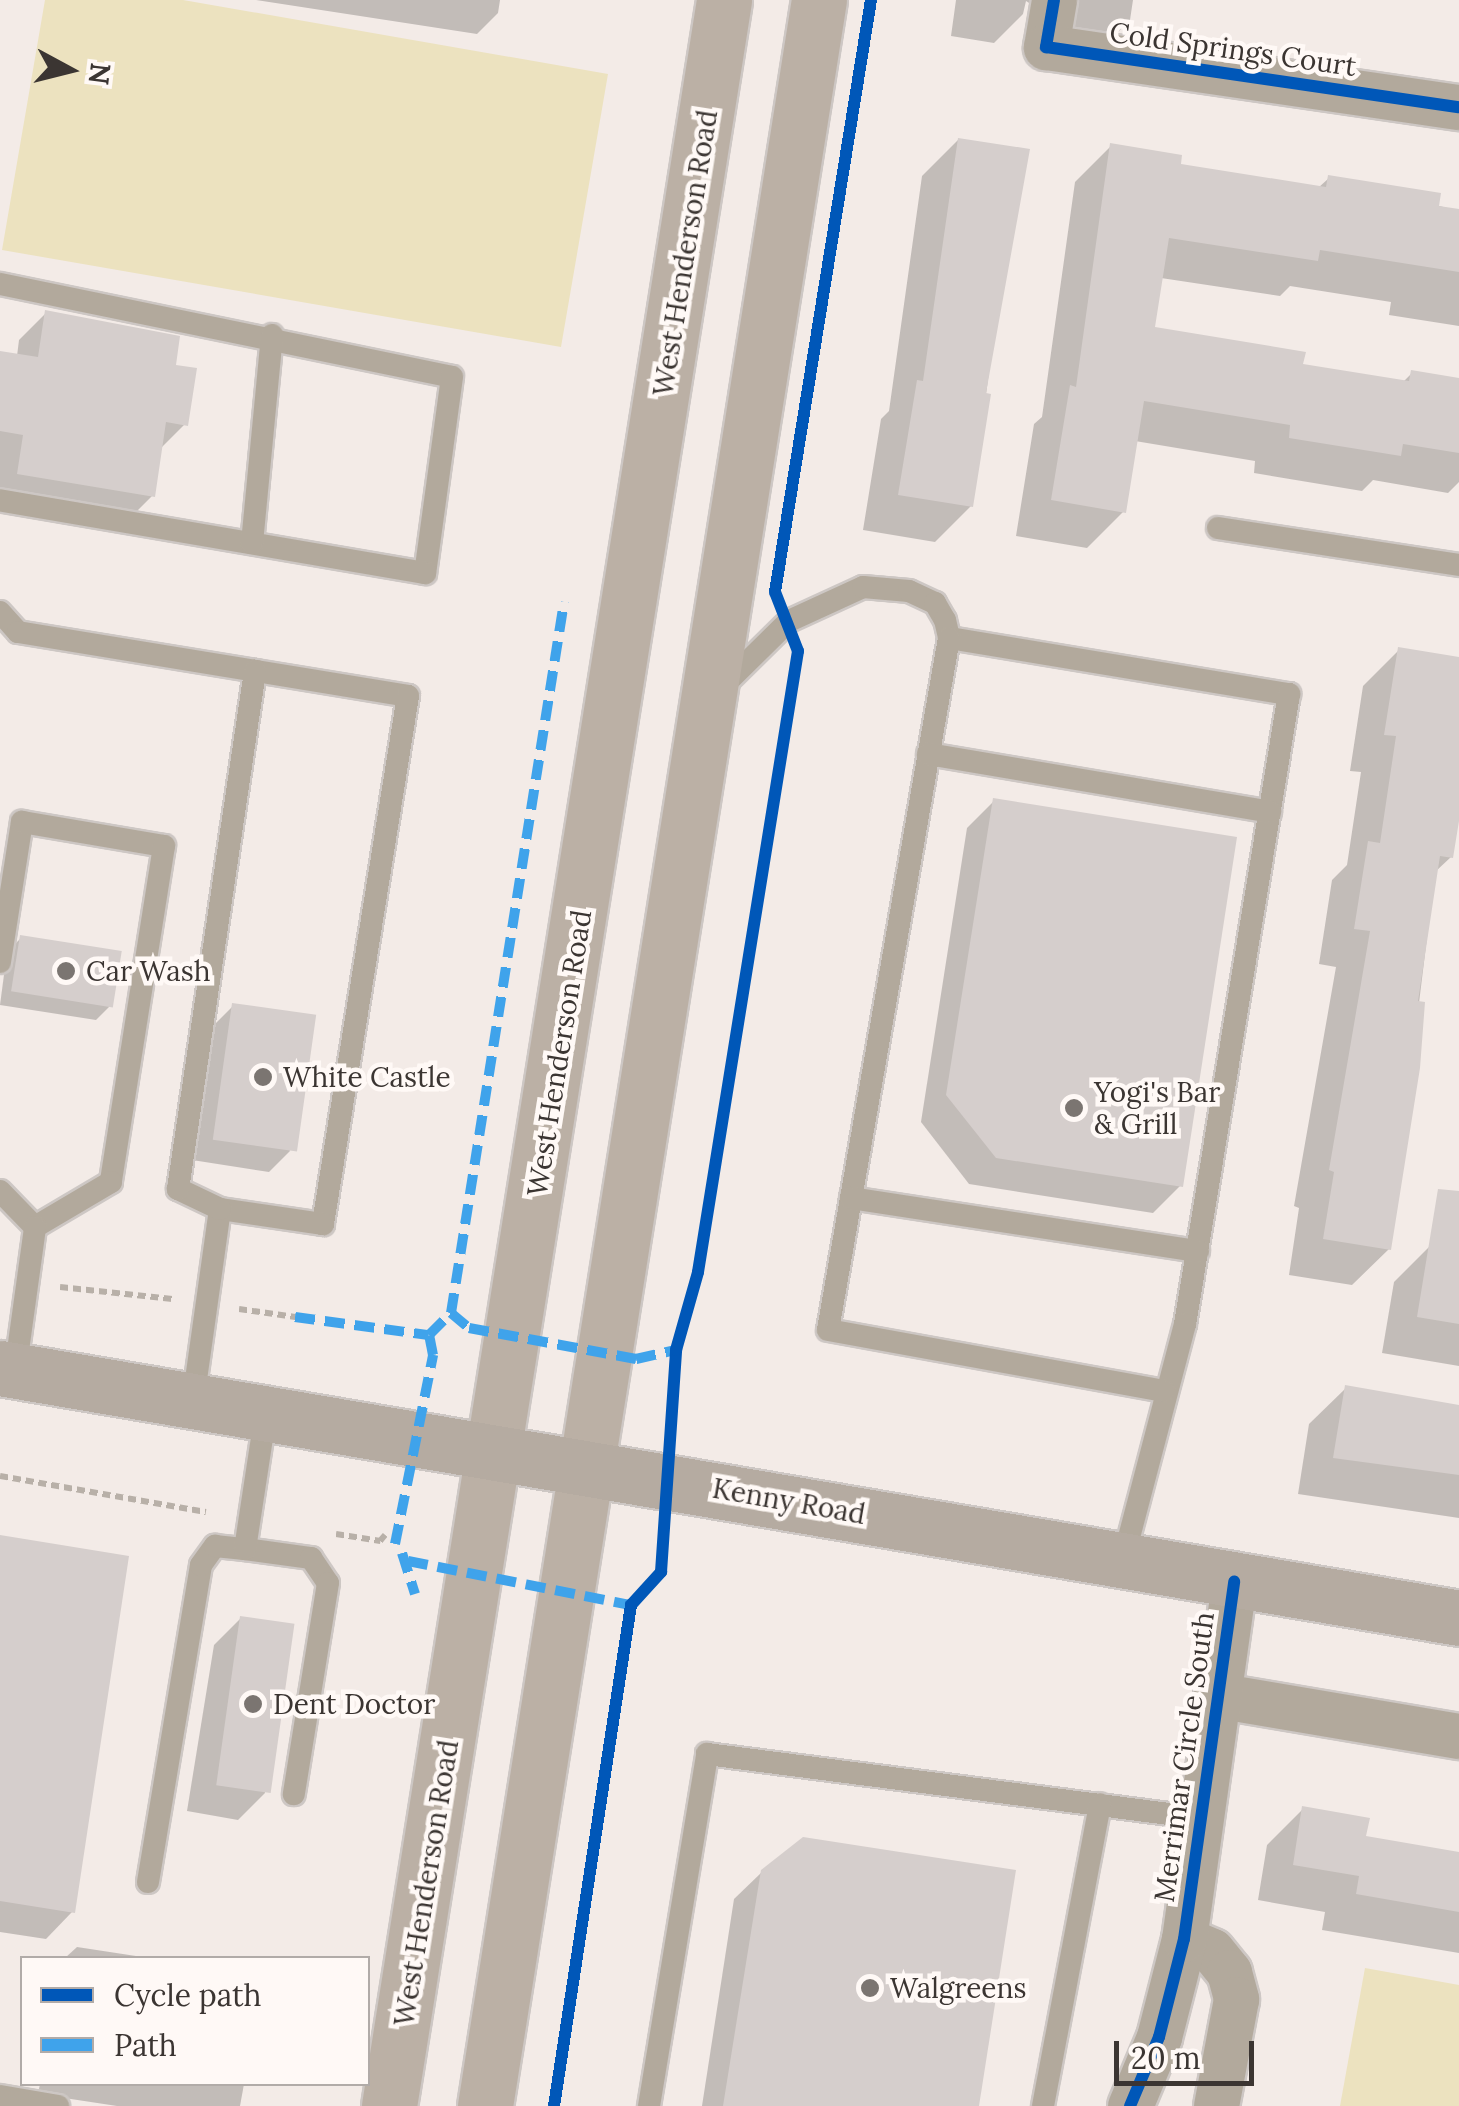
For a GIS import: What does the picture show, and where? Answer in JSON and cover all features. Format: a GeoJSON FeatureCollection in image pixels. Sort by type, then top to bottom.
{"type":"FeatureCollection","features":[{"type":"Feature","properties":{"kind":"main road","name":"West Henderson Road"},"geometry":{"type":"LineString","coordinates":[[390,2106],[724,0]]}},
{"type":"Feature","properties":{"kind":"main road"},"geometry":{"type":"LineString","coordinates":[[486,2106],[819,0]]}},
{"type":"Feature","properties":{"kind":"main road","name":"Kenny Road"},"geometry":{"type":"LineString","coordinates":[[5,1378],[194,1400],[588,1465],[1459,1618]]}},
{"type":"Feature","properties":{"kind":"street","name":"Cold Springs Court"},"geometry":{"type":"LineString","coordinates":[[1054,0],[1046,47],[1459,107]]}},
{"type":"Feature","properties":{"kind":"street","name":"Merrimar Circle South"},"geometry":{"type":"LineString","coordinates":[[1216,2106],[1236,1999],[1230,1972],[1212,1951],[1184,1939],[1234,1581]]}},
{"type":"Feature","properties":{"kind":"street"},"geometry":{"type":"LineString","coordinates":[[1216,1695],[1459,1736]]}},
{"type":"Feature","properties":{"kind":"street"},"geometry":{"type":"LineString","coordinates":[[1130,2106],[1159,2037],[1184,1939]]}},
{"type":"Feature","properties":{"kind":"lane"},"geometry":{"type":"LineString","coordinates":[[0,284],[272,335],[452,377],[425,573],[0,500]]}},
{"type":"Feature","properties":{"kind":"lane"},"geometry":{"type":"LineString","coordinates":[[252,543],[272,335]]}},
{"type":"Feature","properties":{"kind":"lane"},"geometry":{"type":"LineString","coordinates":[[1218,528],[1459,565]]}},
{"type":"Feature","properties":{"kind":"lane"},"geometry":{"type":"LineString","coordinates":[[708,700],[788,621],[863,587],[898,588],[935,603],[948,638],[828,1330],[1164,1391]]}},
{"type":"Feature","properties":{"kind":"lane"},"geometry":{"type":"LineString","coordinates":[[0,612],[9,637],[256,671],[408,696],[323,1224],[220,1209],[178,1189],[256,671]]}},
{"type":"Feature","properties":{"kind":"lane"},"geometry":{"type":"LineString","coordinates":[[948,638],[1289,694],[1198,1251],[1122,1561]]}},
{"type":"Feature","properties":{"kind":"lane"},"geometry":{"type":"LineString","coordinates":[[928,754],[1270,812]]}},
{"type":"Feature","properties":{"kind":"lane"},"geometry":{"type":"LineString","coordinates":[[0,962],[22,822],[164,846],[110,1182],[34,1227]]}},
{"type":"Feature","properties":{"kind":"lane"},"geometry":{"type":"LineString","coordinates":[[0,1191],[34,1227],[28,1282],[5,1378]]}},
{"type":"Feature","properties":{"kind":"lane"},"geometry":{"type":"LineString","coordinates":[[851,1198],[1198,1251]]}},
{"type":"Feature","properties":{"kind":"lane"},"geometry":{"type":"LineString","coordinates":[[194,1400],[220,1209]]}},
{"type":"Feature","properties":{"kind":"lane"},"geometry":{"type":"LineString","coordinates":[[246,1550],[266,1412]]}},
{"type":"Feature","properties":{"kind":"lane"},"geometry":{"type":"LineString","coordinates":[[148,1882],[201,1564],[214,1546],[311,1558],[328,1582],[294,1794]]}},
{"type":"Feature","properties":{"kind":"lane"},"geometry":{"type":"LineString","coordinates":[[649,2106],[706,1754],[1199,1818]]}},
{"type":"Feature","properties":{"kind":"lane"},"geometry":{"type":"LineString","coordinates":[[1043,2106],[1100,1804]]}},
{"type":"Feature","properties":{"kind":"lane"},"geometry":{"type":"LineString","coordinates":[[0,2096],[58,2106]]}},
{"type":"Feature","properties":{"kind":"path"},"geometry":{"type":"LineString","coordinates":[[28,1282],[295,1317]]}},
{"type":"Feature","properties":{"kind":"path"},"geometry":{"type":"LineString","coordinates":[[0,1476],[250,1519]]}},
{"type":"Feature","properties":{"kind":"path"},"geometry":{"type":"LineString","coordinates":[[324,1532],[380,1541],[385,1535]]}},
{"type":"Feature","properties":{"kind":"shaded area"},"geometry":{"type":"Polygon","coordinates":[[[45,0],[183,0],[608,74],[561,347],[2,250],[45,0]]]}},
{"type":"Feature","properties":{"kind":"shaded area"},"geometry":{"type":"Polygon","coordinates":[[[1365,1968],[1459,1985],[1459,2106],[1340,2106],[1365,1968]]]}},
{"type":"Feature","properties":{"kind":"building"},"geometry":{"type":"Polygon","coordinates":[[[958,138],[1030,149],[986,393],[991,394],[973,507],[898,495],[917,380],[923,381],[958,138]]]}},
{"type":"Feature","properties":{"kind":"building"},"geometry":{"type":"Polygon","coordinates":[[[1110,143],[1182,155],[1181,164],[1326,187],[1328,175],[1441,193],[1439,206],[1459,209],[1459,272],[1320,250],[1318,261],[1169,238],[1155,327],[1306,352],[1303,364],[1409,381],[1411,370],[1459,378],[1459,453],[1403,444],[1401,456],[1289,438],[1290,425],[1144,401],[1126,513],[1051,500],[1070,385],[1076,387],[1110,143]]]}},
{"type":"Feature","properties":{"kind":"building"},"geometry":{"type":"Polygon","coordinates":[[[45,310],[180,336],[176,365],[197,368],[188,426],[166,422],[155,497],[17,474],[23,435],[0,431],[0,351],[38,357],[45,310]]]}},
{"type":"Feature","properties":{"kind":"building"},"geometry":{"type":"Polygon","coordinates":[[[1398,647],[1459,657],[1459,821],[1453,858],[1440,856],[1418,1001],[1425,1002],[1420,1068],[1391,1250],[1323,1239],[1334,1172],[1329,1170],[1370,931],[1354,929],[1368,841],[1380,843],[1396,736],[1384,735],[1398,647]]]}},
{"type":"Feature","properties":{"kind":"building"},"geometry":{"type":"Polygon","coordinates":[[[993,798],[1237,837],[1183,1187],[996,1158],[946,1095],[993,798]]]}},
{"type":"Feature","properties":{"kind":"building","name":"Car Wash"},"geometry":{"type":"Polygon","coordinates":[[[20,935],[122,951],[113,1007],[11,991],[20,935]]]}},
{"type":"Feature","properties":{"kind":"building","name":"White Castle"},"geometry":{"type":"Polygon","coordinates":[[[232,1003],[316,1015],[297,1151],[213,1140],[232,1003]]]}},
{"type":"Feature","properties":{"kind":"building"},"geometry":{"type":"Polygon","coordinates":[[[1438,1189],[1459,1191],[1459,1324],[1417,1317],[1438,1189]]]}},
{"type":"Feature","properties":{"kind":"building"},"geometry":{"type":"Polygon","coordinates":[[[1345,1385],[1459,1405],[1459,1475],[1333,1458],[1345,1385]]]}},
{"type":"Feature","properties":{"kind":"building"},"geometry":{"type":"Polygon","coordinates":[[[0,1535],[129,1556],[75,1913],[0,1901],[0,1535]]]}},
{"type":"Feature","properties":{"kind":"building","name":"Dent Doctor"},"geometry":{"type":"Polygon","coordinates":[[[240,1616],[294,1624],[271,1793],[216,1785],[240,1616]]]}},
{"type":"Feature","properties":{"kind":"building"},"geometry":{"type":"Polygon","coordinates":[[[1302,1806],[1370,1818],[1366,1836],[1459,1852],[1459,1912],[1356,1894],[1359,1876],[1293,1865],[1302,1806]]]}},
{"type":"Feature","properties":{"kind":"building","name":"Walgreens"},"geometry":{"type":"Polygon","coordinates":[[[803,1837],[1016,1870],[979,2106],[723,2106],[761,1870],[803,1837]]]}},
{"type":"Feature","properties":{"kind":"marked path"},"geometry":{"type":"LineString","coordinates":[[295,1317],[429,1335],[451,1313],[564,602]]}},
{"type":"Feature","properties":{"kind":"marked path"},"geometry":{"type":"LineString","coordinates":[[451,1313],[469,1328],[636,1359],[676,1350]]}},
{"type":"Feature","properties":{"kind":"marked path"},"geometry":{"type":"LineString","coordinates":[[395,1544],[433,1355],[429,1335]]}},
{"type":"Feature","properties":{"kind":"marked path"},"geometry":{"type":"LineString","coordinates":[[402,1553],[415,1594]]}},
{"type":"Feature","properties":{"kind":"marked path"},"geometry":{"type":"LineString","coordinates":[[408,1561],[631,1605]]}},
{"type":"Feature","properties":{"kind":"cycle path"},"geometry":{"type":"LineString","coordinates":[[554,2106],[631,1605],[661,1572],[676,1350],[698,1272],[798,651],[775,592],[871,0]]}},
{"type":"Feature","properties":{"kind":"cycle path"},"geometry":{"type":"LineString","coordinates":[[1054,0],[1046,47],[1459,107]]}},
{"type":"Feature","properties":{"kind":"cycle path"},"geometry":{"type":"LineString","coordinates":[[1130,2106],[1159,2037],[1184,1939],[1234,1581]]}},
{"type":"Feature","properties":{"kind":"place","name":"Car Wash"},"geometry":{"type":"Point","coordinates":[66,971]}},
{"type":"Feature","properties":{"kind":"place","name":"White Castle"},"geometry":{"type":"Point","coordinates":[263,1077]}},
{"type":"Feature","properties":{"kind":"place","name":"Yogi's Bar & Grill"},"geometry":{"type":"Point","coordinates":[1074,1108]}},
{"type":"Feature","properties":{"kind":"place","name":"Dent Doctor"},"geometry":{"type":"Point","coordinates":[253,1704]}},
{"type":"Feature","properties":{"kind":"place","name":"Walgreens"},"geometry":{"type":"Point","coordinates":[870,1988]}}]}
